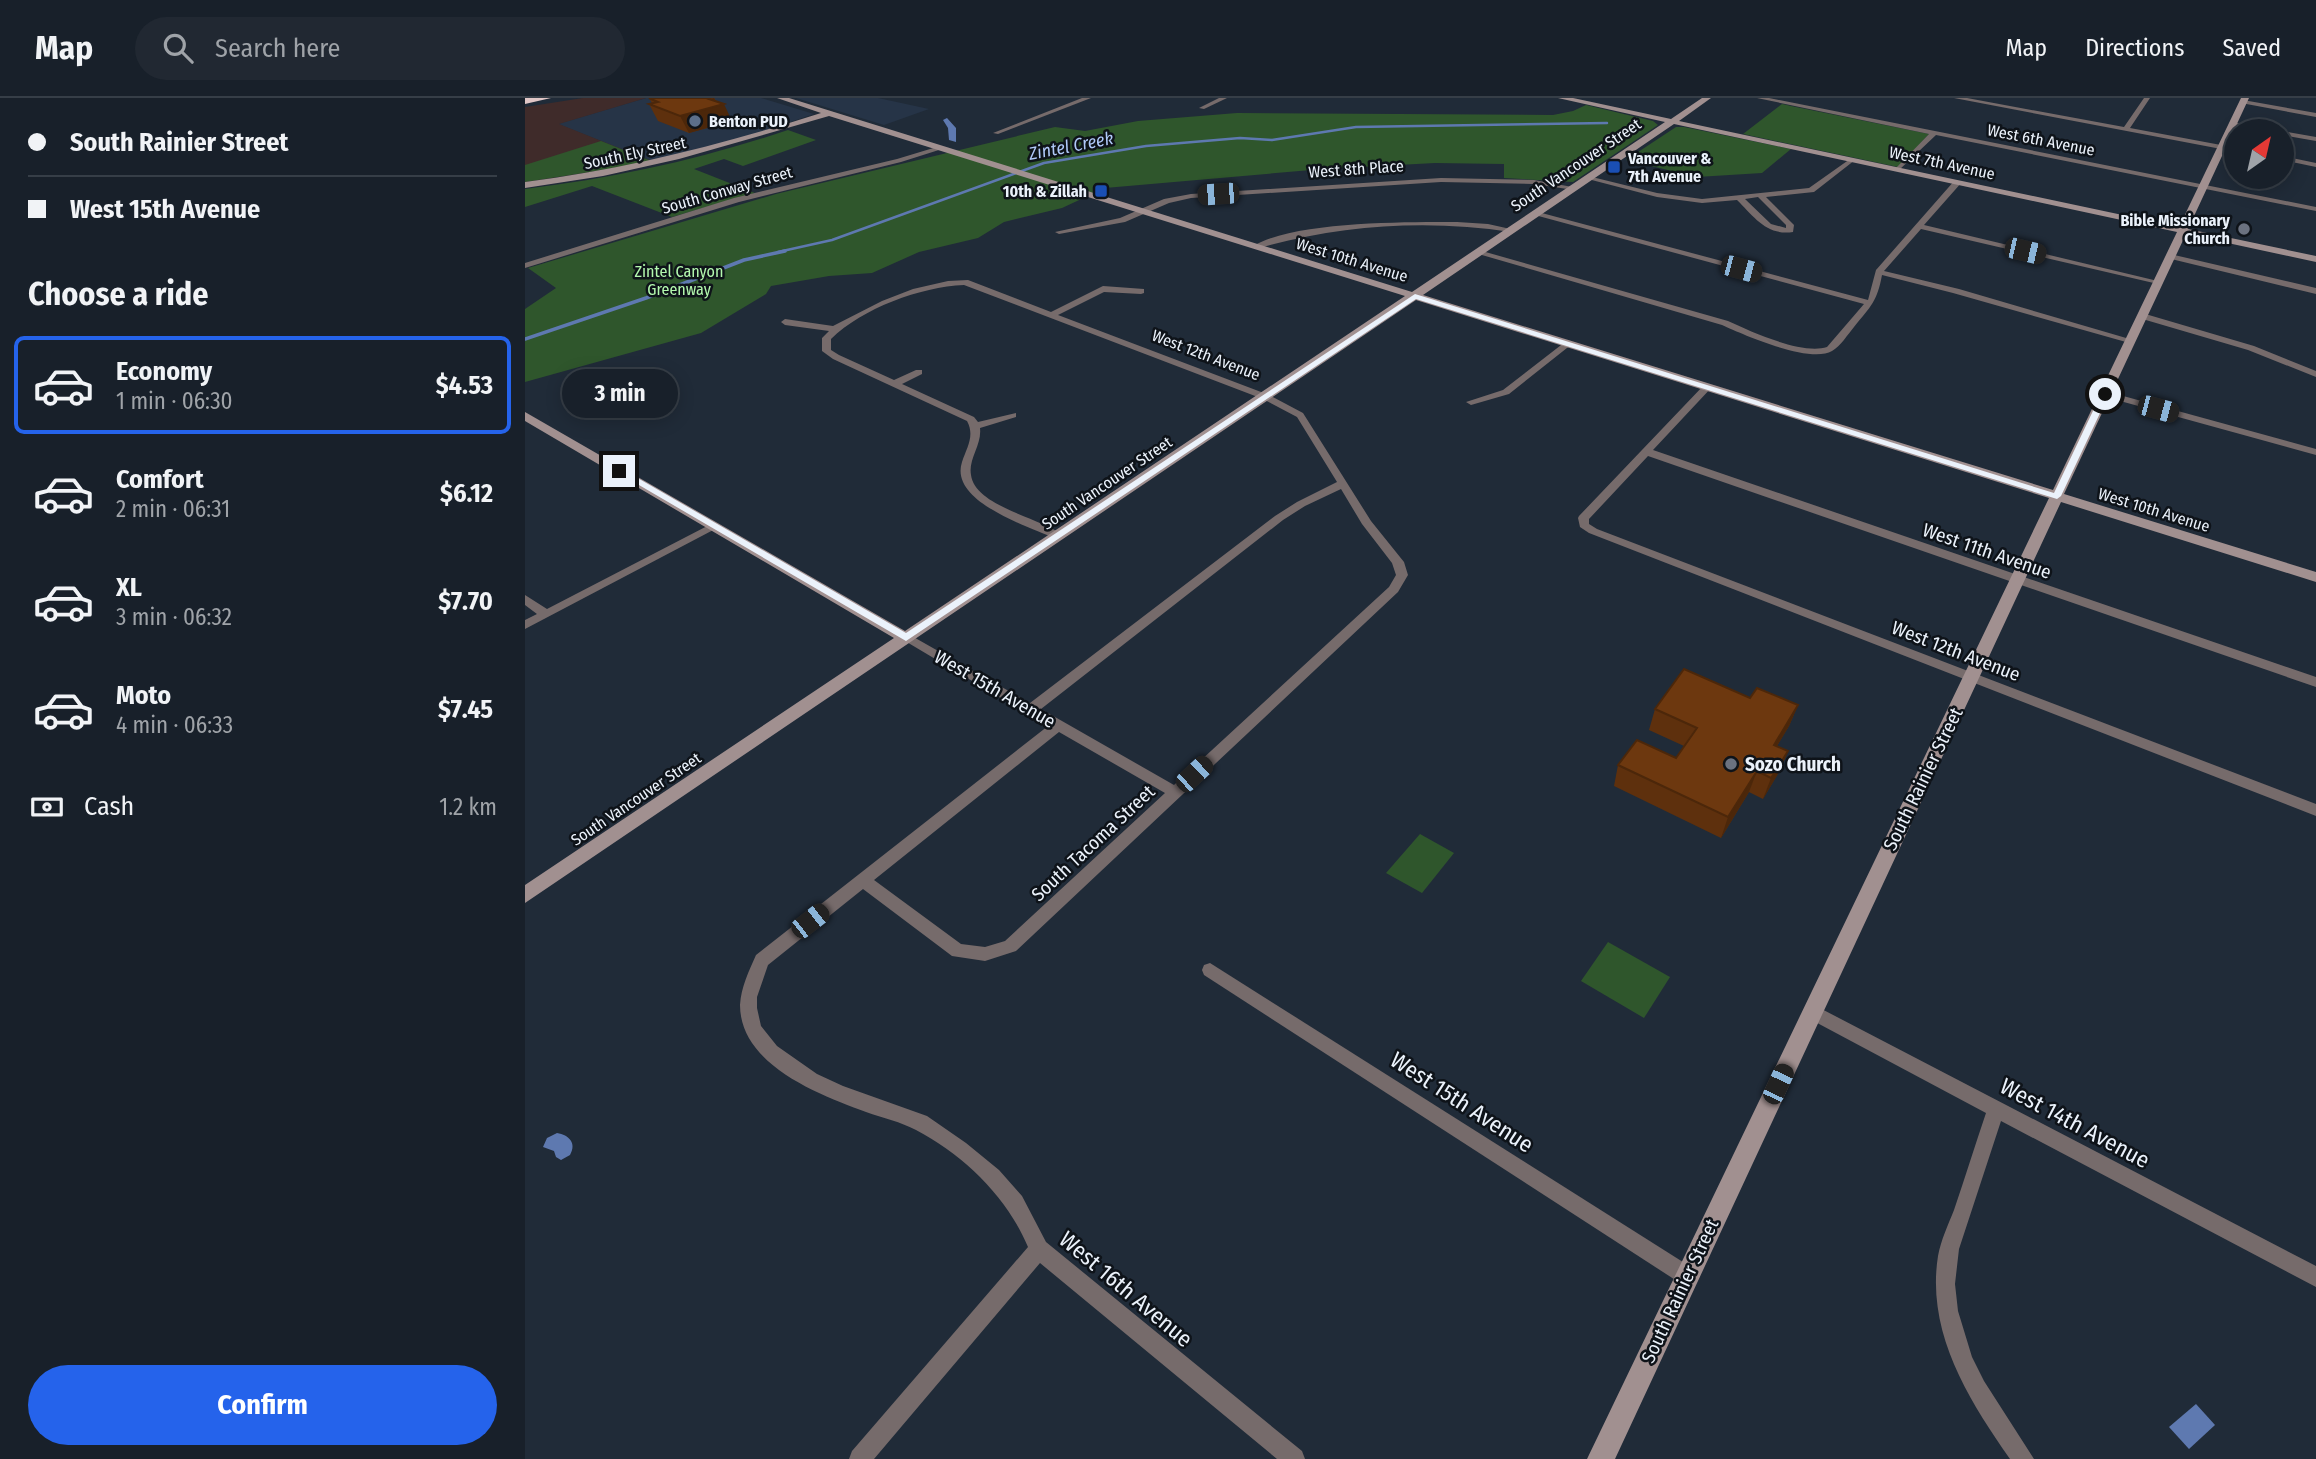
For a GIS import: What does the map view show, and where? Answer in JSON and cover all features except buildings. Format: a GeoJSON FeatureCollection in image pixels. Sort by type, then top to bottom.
{"type":"FeatureCollection","features":[{"type":"Feature","properties":{"kind":"highway"},"geometry":{"type":"LineString","coordinates":[[525,101],[546,98]]}},
{"type":"Feature","properties":{"kind":"street","name":"West 10th Avenue"},"geometry":{"type":"LineString","coordinates":[[781,98],[2316,577]]}},
{"type":"Feature","properties":{"kind":"street"},"geometry":{"type":"LineString","coordinates":[[996,133],[1088,98]]}},
{"type":"Feature","properties":{"kind":"street"},"geometry":{"type":"LineString","coordinates":[[1202,107],[1224,98]]}},
{"type":"Feature","properties":{"kind":"street","name":"West 7th Avenue"},"geometry":{"type":"LineString","coordinates":[[1562,98],[2316,259]]}},
{"type":"Feature","properties":{"kind":"street","name":"South Vancouver Street"},"geometry":{"type":"LineString","coordinates":[[525,895],[1707,98]]}},
{"type":"Feature","properties":{"kind":"street","name":"West 6th Avenue"},"geometry":{"type":"LineString","coordinates":[[1760,98],[2316,209]]}},
{"type":"Feature","properties":{"kind":"street"},"geometry":{"type":"LineString","coordinates":[[1957,98],[2222,147]]}},
{"type":"Feature","properties":{"kind":"street"},"geometry":{"type":"LineString","coordinates":[[2126,129],[2147,98]]}},
{"type":"Feature","properties":{"kind":"street"},"geometry":{"type":"LineString","coordinates":[[2244,100],[2316,115]]}},
{"type":"Feature","properties":{"kind":"street","name":"South Rainier Street"},"geometry":{"type":"LineString","coordinates":[[2234,119],[2244,100]]}},
{"type":"Feature","properties":{"kind":"street","name":"South Ely Street"},"geometry":{"type":"LineString","coordinates":[[525,186],[602,175],[678,159],[829,113]]}},
{"type":"Feature","properties":{"kind":"street"},"geometry":{"type":"LineString","coordinates":[[1898,169],[1934,132]]}},
{"type":"Feature","properties":{"kind":"street"},"geometry":{"type":"LineString","coordinates":[[2294,135],[2316,139]]}},
{"type":"Feature","properties":{"kind":"street","name":"South Rainier Street"},"geometry":{"type":"LineString","coordinates":[[1601,1459],[2224,142]]}},
{"type":"Feature","properties":{"kind":"street","name":"South Conway Street"},"geometry":{"type":"LineString","coordinates":[[525,266],[737,200],[899,161],[940,148]]}},
{"type":"Feature","properties":{"kind":"street"},"geometry":{"type":"LineString","coordinates":[[1588,178],[1682,199],[1702,201],[1761,197],[1811,190],[1852,160]]}},
{"type":"Feature","properties":{"kind":"street"},"geometry":{"type":"LineString","coordinates":[[2294,160],[2316,165]]}},
{"type":"Feature","properties":{"kind":"street","name":"West 8th Place"},"geometry":{"type":"LineString","coordinates":[[1059,232],[1122,220],[1167,201],[1191,196],[1402,181],[1511,181],[1574,188]]}},
{"type":"Feature","properties":{"kind":"street"},"geometry":{"type":"LineString","coordinates":[[1479,253],[1725,323],[1759,337],[1820,352],[1830,349],[1870,303],[1879,272],[1958,182]]}},
{"type":"Feature","properties":{"kind":"street"},"geometry":{"type":"LineString","coordinates":[[1740,198],[1770,228],[1790,230],[1790,225],[1761,197]]}},
{"type":"Feature","properties":{"kind":"street"},"geometry":{"type":"LineString","coordinates":[[1535,214],[1870,303]]}},
{"type":"Feature","properties":{"kind":"street"},"geometry":{"type":"LineString","coordinates":[[1256,247],[1287,235],[1413,225],[1478,224],[1511,230]]}},
{"type":"Feature","properties":{"kind":"street"},"geometry":{"type":"LineString","coordinates":[[1919,226],[2158,282]]}},
{"type":"Feature","properties":{"kind":"street"},"geometry":{"type":"LineString","coordinates":[[2170,256],[2316,291]]}},
{"type":"Feature","properties":{"kind":"street"},"geometry":{"type":"LineString","coordinates":[[1879,272],[2130,342]]}},
{"type":"Feature","properties":{"kind":"street","name":"West 12th Avenue"},"geometry":{"type":"LineString","coordinates":[[835,329],[916,289],[940,283],[965,282],[1266,397],[1303,419],[1366,522],[1398,562],[1402,575]]}},
{"type":"Feature","properties":{"kind":"street"},"geometry":{"type":"LineString","coordinates":[[1053,314],[1103,289],[1141,291]]}},
{"type":"Feature","properties":{"kind":"street"},"geometry":{"type":"LineString","coordinates":[[2142,316],[2251,348],[2316,374]]}},
{"type":"Feature","properties":{"kind":"street"},"geometry":{"type":"LineString","coordinates":[[785,322],[835,329]]}},
{"type":"Feature","properties":{"kind":"street"},"geometry":{"type":"LineString","coordinates":[[835,329],[826,338],[827,351],[960,413],[976,426],[977,435],[965,465],[964,477],[969,485],[981,497],[1058,536]]}},
{"type":"Feature","properties":{"kind":"street"},"geometry":{"type":"LineString","coordinates":[[1471,402],[1506,392],[1568,344]]}},
{"type":"Feature","properties":{"kind":"street"},"geometry":{"type":"LineString","coordinates":[[894,384],[919,372]]}},
{"type":"Feature","properties":{"kind":"street"},"geometry":{"type":"LineString","coordinates":[[1647,452],[1707,387]]}},
{"type":"Feature","properties":{"kind":"street"},"geometry":{"type":"LineString","coordinates":[[2105,394],[2316,452]]}},
{"type":"Feature","properties":{"kind":"street"},"geometry":{"type":"LineString","coordinates":[[976,426],[1013,415]]}},
{"type":"Feature","properties":{"kind":"street","name":"West 15th Avenue"},"geometry":{"type":"LineString","coordinates":[[525,416],[1174,792]]}},
{"type":"Feature","properties":{"kind":"street","name":"West 12th Avenue"},"geometry":{"type":"LineString","coordinates":[[1647,452],[1583,518],[1584,525],[1593,531],[2316,810]]}},
{"type":"Feature","properties":{"kind":"street","name":"West 11th Avenue"},"geometry":{"type":"LineString","coordinates":[[1647,452],[2316,681]]}},
{"type":"Feature","properties":{"kind":"street"},"geometry":{"type":"LineString","coordinates":[[1031,710],[1279,518],[1342,484]]}},
{"type":"Feature","properties":{"kind":"street"},"geometry":{"type":"LineString","coordinates":[[525,625],[713,526]]}},
{"type":"Feature","properties":{"kind":"street","name":"South Tacoma Street"},"geometry":{"type":"LineString","coordinates":[[863,880],[958,951],[985,954],[998,951],[1022,936],[1394,589],[1402,575]]}},
{"type":"Feature","properties":{"kind":"street"},"geometry":{"type":"LineString","coordinates":[[525,599],[546,614]]}},
{"type":"Feature","properties":{"kind":"street"},"geometry":{"type":"LineString","coordinates":[[863,880],[1058,725]]}},
{"type":"Feature","properties":{"kind":"street","name":"West 16th Avenue"},"geometry":{"type":"LineString","coordinates":[[863,880],[762,960],[749,989],[747,1005],[749,1018],[759,1040],[788,1068],[818,1085],[922,1124],[956,1146],[1012,1198],[1039,1249],[1294,1459]]}},
{"type":"Feature","properties":{"kind":"street","name":"West 15th Avenue"},"geometry":{"type":"LineString","coordinates":[[1210,970],[1687,1276]]}},
{"type":"Feature","properties":{"kind":"street","name":"West 14th Avenue"},"geometry":{"type":"LineString","coordinates":[[1812,1012],[2316,1277]]}},
{"type":"Feature","properties":{"kind":"street"},"geometry":{"type":"LineString","coordinates":[[1996,1108],[1948,1255],[1946,1291],[1949,1322],[1959,1353],[1982,1401],[2023,1459]]}},
{"type":"Feature","properties":{"kind":"street"},"geometry":{"type":"LineString","coordinates":[[860,1459],[1039,1249]]}},
{"type":"Feature","properties":{"kind":"shaded area"},"geometry":{"type":"Polygon","coordinates":[[[583,98],[646,98],[559,124],[654,162],[525,182],[525,107],[583,98]]]}},
{"type":"Feature","properties":{"kind":"shaded area"},"geometry":{"type":"Polygon","coordinates":[[[646,98],[761,98],[814,114],[719,146],[654,162],[558,124],[646,98]]]}},
{"type":"Feature","properties":{"kind":"shaded area"},"geometry":{"type":"Polygon","coordinates":[[[796,98],[878,98],[929,109],[884,125],[796,98]]]}},
{"type":"Feature","properties":{"kind":"green space"},"geometry":{"type":"Polygon","coordinates":[[[1782,104],[1929,134],[1898,167],[1743,134],[1782,104]]]}},
{"type":"Feature","properties":{"kind":"green space","name":"Zintel Canyon Greenway"},"geometry":{"type":"Polygon","coordinates":[[[1586,105],[1653,121],[1658,125],[1573,182],[1504,178],[1504,164],[1435,163],[1323,169],[1105,188],[1062,208],[1004,222],[978,238],[919,252],[872,273],[829,276],[771,286],[766,294],[701,333],[525,382],[525,309],[556,288],[528,268],[776,194],[1055,127],[1085,131],[1138,121],[1237,113],[1553,115],[1586,105]]]}},
{"type":"Feature","properties":{"kind":"green space"},"geometry":{"type":"Polygon","coordinates":[[[1676,127],[1791,149],[1762,173],[1697,177],[1626,160],[1676,127]]]}},
{"type":"Feature","properties":{"kind":"green space"},"geometry":{"type":"Polygon","coordinates":[[[788,130],[816,140],[743,166],[724,159],[694,169],[755,193],[672,217],[592,186],[525,207],[525,189],[658,166],[788,130]]]}},
{"type":"Feature","properties":{"kind":"green space"},"geometry":{"type":"Polygon","coordinates":[[[601,141],[654,162],[525,182],[525,165],[601,141]]]}},
{"type":"Feature","properties":{"kind":"green space"},"geometry":{"type":"Polygon","coordinates":[[[1420,834],[1454,853],[1422,893],[1386,873],[1420,834]]]}},
{"type":"Feature","properties":{"kind":"green space"},"geometry":{"type":"Polygon","coordinates":[[[1608,942],[1670,977],[1644,1018],[1581,981],[1608,942]]]}},
{"type":"Feature","properties":{"kind":"water"},"geometry":{"type":"Polygon","coordinates":[[[557,1133],[568,1138],[573,1147],[570,1155],[561,1160],[556,1157],[554,1151],[543,1147],[547,1138],[557,1133]]]}},
{"type":"Feature","properties":{"kind":"water"},"geometry":{"type":"Polygon","coordinates":[[[2196,1404],[2215,1425],[2189,1449],[2169,1427],[2196,1404]]]}},
{"type":"Feature","properties":{"kind":"waterway"},"geometry":{"type":"LineString","coordinates":[[947,120],[952,128],[953,140]]}},
{"type":"Feature","properties":{"kind":"waterway","name":"Zintel Creek"},"geometry":{"type":"LineString","coordinates":[[778,252],[832,240],[1044,163],[1146,146],[1240,138],[1272,140],[1356,127],[1607,123]]}},
{"type":"Feature","properties":{"kind":"waterway","name":"Zintel Creek"},"geometry":{"type":"LineString","coordinates":[[525,339],[646,298],[744,260],[785,251]]}},
{"type":"Feature","properties":{"kind":"place","name":"Benton PUD"},"geometry":{"type":"Point","coordinates":[695,121]}},
{"type":"Feature","properties":{"kind":"place","name":"Vancouver & 7th Avenue"},"geometry":{"type":"Point","coordinates":[1614,167]}},
{"type":"Feature","properties":{"kind":"place","name":"10th & Zillah"},"geometry":{"type":"Point","coordinates":[1101,191]}},
{"type":"Feature","properties":{"kind":"place","name":"Bible Missionary Church"},"geometry":{"type":"Point","coordinates":[2244,229]}},
{"type":"Feature","properties":{"kind":"place","name":"Sozo Church"},"geometry":{"type":"Point","coordinates":[1731,764]}},
{"type":"Feature","properties":{"kind":"route"},"geometry":{"type":"LineString","coordinates":[[619,471],[906,638],[1415,296],[2057,496],[2105,394]]}}]}
